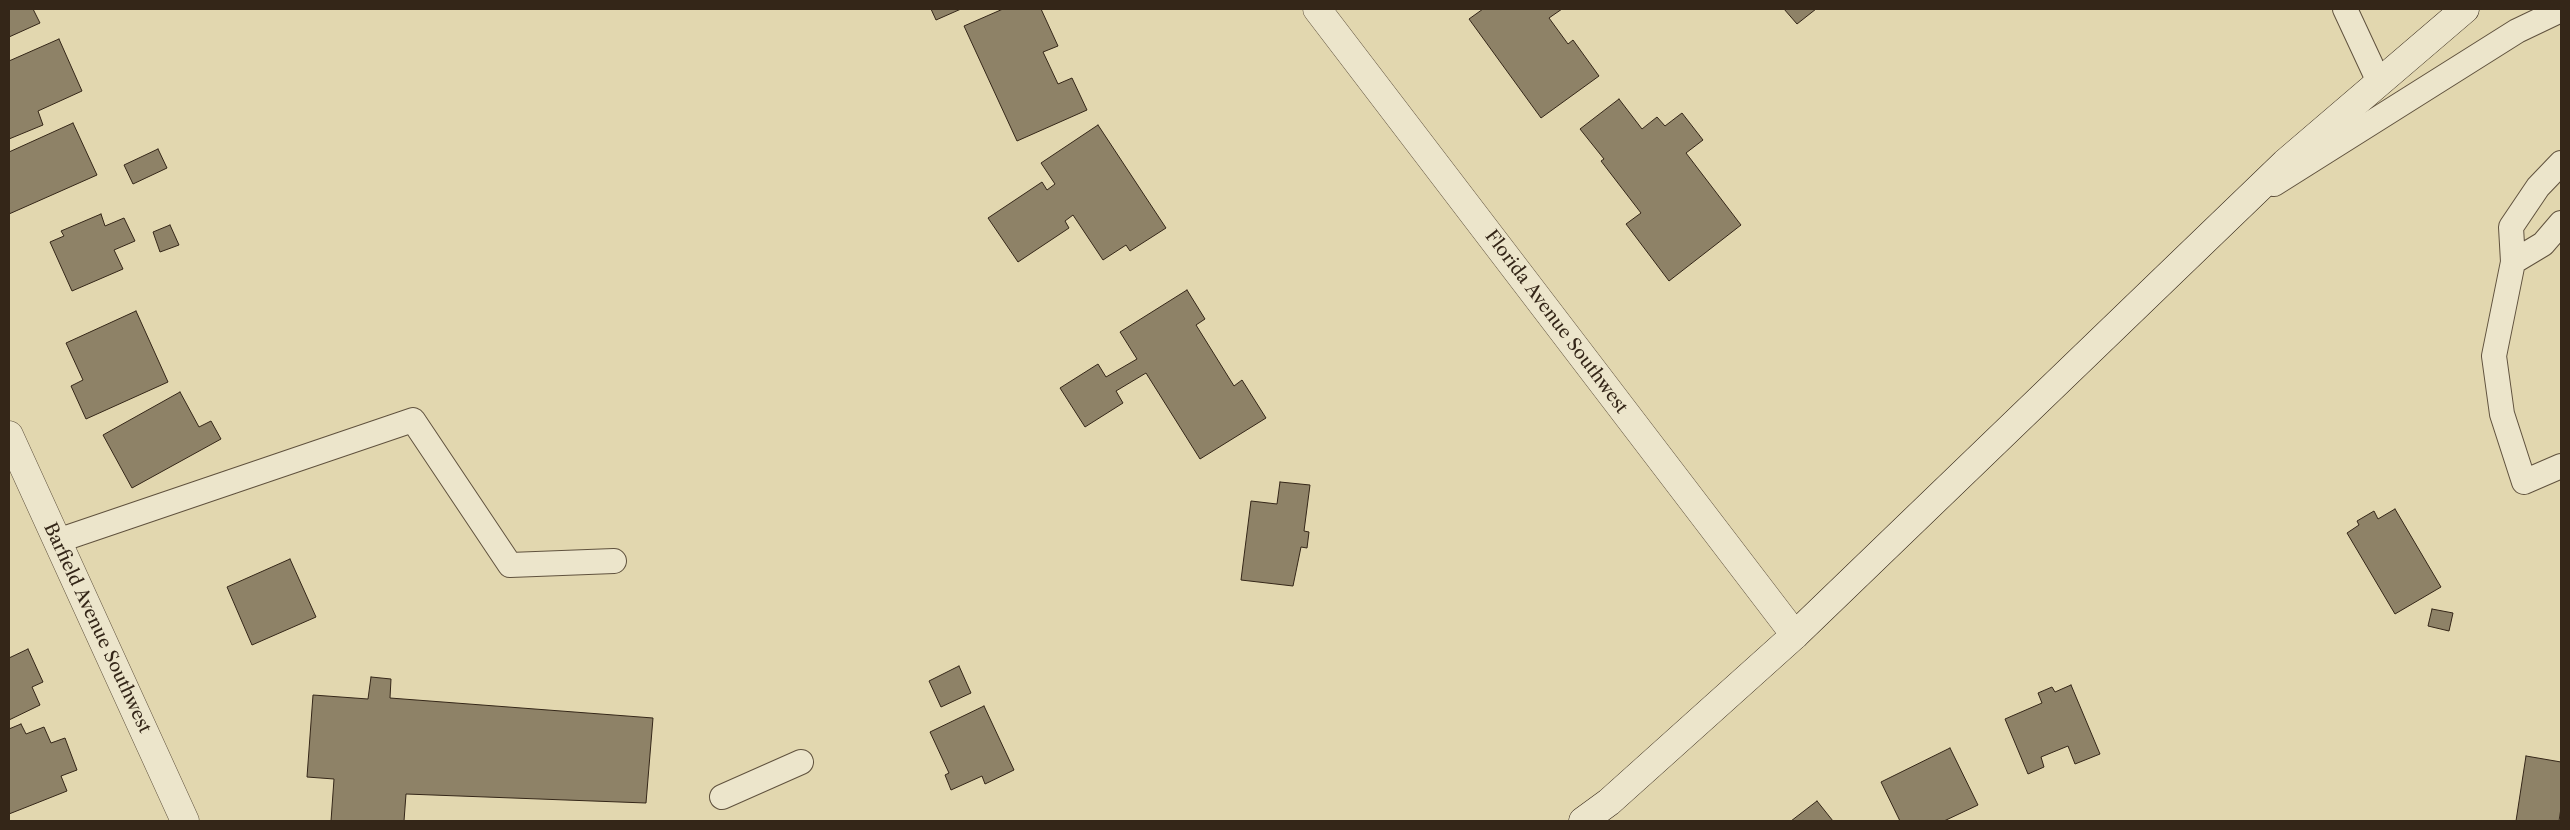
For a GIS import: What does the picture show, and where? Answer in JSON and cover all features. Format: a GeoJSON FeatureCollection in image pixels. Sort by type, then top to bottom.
{"type":"FeatureCollection","features":[{"type":"Feature","properties":{"kind":"street","name":"Florida Avenue Southwest"},"geometry":{"type":"LineString","coordinates":[[1317,9],[1795,635]]}},
{"type":"Feature","properties":{"kind":"street"},"geometry":{"type":"LineString","coordinates":[[1583,821],[1609,802],[1795,635],[2285,163],[2465,9]]}},
{"type":"Feature","properties":{"kind":"street","name":"Barfield Avenue Southwest"},"geometry":{"type":"LineString","coordinates":[[9,435],[185,821]]}},
{"type":"Feature","properties":{"kind":"lane"},"geometry":{"type":"LineString","coordinates":[[2345,9],[2379,82]]}},
{"type":"Feature","properties":{"kind":"lane"},"geometry":{"type":"LineString","coordinates":[[2243,204],[2517,31],[2561,10]]}},
{"type":"Feature","properties":{"kind":"lane"},"geometry":{"type":"LineString","coordinates":[[2561,163],[2538,187],[2511,227],[2513,262],[2494,356],[2502,414],[2524,482],[2561,466]]}},
{"type":"Feature","properties":{"kind":"lane"},"geometry":{"type":"LineString","coordinates":[[2513,262],[2543,244],[2561,223]]}},
{"type":"Feature","properties":{"kind":"lane"},"geometry":{"type":"LineString","coordinates":[[57,541],[413,420],[510,565],[614,561]]}},
{"type":"Feature","properties":{"kind":"lane"},"geometry":{"type":"LineString","coordinates":[[722,798],[801,762]]}},
{"type":"Feature","properties":{"kind":"building"},"geometry":{"type":"Polygon","coordinates":[[[9,9],[33,9],[40,23],[9,37],[9,9]]]}},
{"type":"Feature","properties":{"kind":"building"},"geometry":{"type":"Polygon","coordinates":[[[931,9],[961,9],[936,20],[931,9]]]}},
{"type":"Feature","properties":{"kind":"building"},"geometry":{"type":"Polygon","coordinates":[[[1003,9],[1041,9],[1058,46],[1043,52],[1058,84],[1072,78],[1087,110],[1017,141],[964,26],[1003,9]]]}},
{"type":"Feature","properties":{"kind":"building"},"geometry":{"type":"Polygon","coordinates":[[[1483,9],[1562,9],[1549,18],[1568,44],[1573,40],[1599,76],[1541,118],[1469,19],[1483,9]]]}},
{"type":"Feature","properties":{"kind":"building"},"geometry":{"type":"Polygon","coordinates":[[[1784,9],[1816,9],[1797,24],[1784,9]]]}},
{"type":"Feature","properties":{"kind":"building"},"geometry":{"type":"Polygon","coordinates":[[[59,39],[82,91],[38,111],[43,125],[9,139],[9,61],[59,39]]]}},
{"type":"Feature","properties":{"kind":"building"},"geometry":{"type":"Polygon","coordinates":[[[1619,99],[1642,129],[1657,117],[1665,126],[1682,113],[1703,140],[1686,153],[1741,225],[1669,281],[1626,224],[1641,213],[1601,161],[1604,159],[1580,129],[1619,99]]]}},
{"type":"Feature","properties":{"kind":"building"},"geometry":{"type":"Polygon","coordinates":[[[73,123],[97,175],[9,214],[9,152],[73,123]]]}},
{"type":"Feature","properties":{"kind":"building"},"geometry":{"type":"Polygon","coordinates":[[[1098,125],[1166,228],[1130,251],[1126,245],[1103,260],[1073,215],[1065,221],[1069,228],[1018,262],[988,218],[1042,182],[1047,190],[1055,184],[1041,163],[1098,125]]]}},
{"type":"Feature","properties":{"kind":"building"},"geometry":{"type":"Polygon","coordinates":[[[158,149],[167,168],[133,184],[124,165],[158,149]]]}},
{"type":"Feature","properties":{"kind":"building"},"geometry":{"type":"Polygon","coordinates":[[[101,214],[105,226],[124,218],[135,241],[114,250],[123,269],[72,291],[50,242],[64,236],[61,231],[101,214]]]}},
{"type":"Feature","properties":{"kind":"building"},"geometry":{"type":"Polygon","coordinates":[[[170,225],[179,245],[160,252],[153,232],[170,225]]]}},
{"type":"Feature","properties":{"kind":"building"},"geometry":{"type":"Polygon","coordinates":[[[1187,290],[1205,319],[1196,325],[1234,386],[1242,380],[1266,418],[1200,459],[1146,373],[1116,391],[1123,403],[1085,427],[1060,388],[1098,364],[1106,377],[1137,359],[1120,332],[1187,290]]]}},
{"type":"Feature","properties":{"kind":"building"},"geometry":{"type":"Polygon","coordinates":[[[136,311],[168,382],[86,419],[71,386],[83,380],[66,343],[136,311]]]}},
{"type":"Feature","properties":{"kind":"building"},"geometry":{"type":"Polygon","coordinates":[[[180,392],[199,427],[211,421],[221,439],[132,488],[103,435],[180,392]]]}},
{"type":"Feature","properties":{"kind":"building"},"geometry":{"type":"Polygon","coordinates":[[[1280,482],[1310,485],[1304,531],[1309,532],[1307,548],[1301,547],[1293,586],[1241,580],[1251,501],[1277,504],[1280,482]]]}},
{"type":"Feature","properties":{"kind":"building"},"geometry":{"type":"Polygon","coordinates":[[[2395,509],[2441,587],[2395,614],[2347,533],[2359,525],[2357,521],[2374,511],[2378,519],[2395,509]]]}},
{"type":"Feature","properties":{"kind":"building"},"geometry":{"type":"Polygon","coordinates":[[[290,559],[316,617],[252,645],[227,587],[290,559]]]}},
{"type":"Feature","properties":{"kind":"building"},"geometry":{"type":"Polygon","coordinates":[[[2432,609],[2453,613],[2449,631],[2428,626],[2432,609]]]}},
{"type":"Feature","properties":{"kind":"building"},"geometry":{"type":"Polygon","coordinates":[[[28,649],[43,682],[32,687],[40,705],[9,720],[9,658],[28,649]]]}},
{"type":"Feature","properties":{"kind":"building"},"geometry":{"type":"Polygon","coordinates":[[[959,666],[971,693],[941,707],[929,681],[959,666]]]}},
{"type":"Feature","properties":{"kind":"building"},"geometry":{"type":"Polygon","coordinates":[[[371,677],[391,679],[390,698],[653,718],[646,803],[406,794],[404,821],[331,821],[334,779],[307,777],[313,695],[368,699],[371,677]]]}},
{"type":"Feature","properties":{"kind":"building"},"geometry":{"type":"Polygon","coordinates":[[[2071,685],[2100,754],[2075,764],[2068,746],[2041,757],[2044,767],[2028,774],[2005,719],[2042,703],[2038,693],[2052,687],[2055,692],[2071,685]]]}},
{"type":"Feature","properties":{"kind":"building"},"geometry":{"type":"Polygon","coordinates":[[[984,706],[1014,770],[985,784],[982,776],[951,790],[945,775],[949,773],[930,732],[984,706]]]}},
{"type":"Feature","properties":{"kind":"building"},"geometry":{"type":"Polygon","coordinates":[[[21,724],[26,734],[44,727],[51,743],[65,738],[77,770],[61,776],[67,791],[9,814],[9,729],[21,724]]]}},
{"type":"Feature","properties":{"kind":"building"},"geometry":{"type":"Polygon","coordinates":[[[1950,748],[1978,805],[1944,821],[1900,821],[1881,782],[1950,748]]]}},
{"type":"Feature","properties":{"kind":"building"},"geometry":{"type":"Polygon","coordinates":[[[2526,756],[2561,762],[2561,808],[2559,821],[2516,821],[2526,756]]]}},
{"type":"Feature","properties":{"kind":"building"},"geometry":{"type":"Polygon","coordinates":[[[1817,801],[1833,821],[1791,821],[1817,801]]]}}]}
